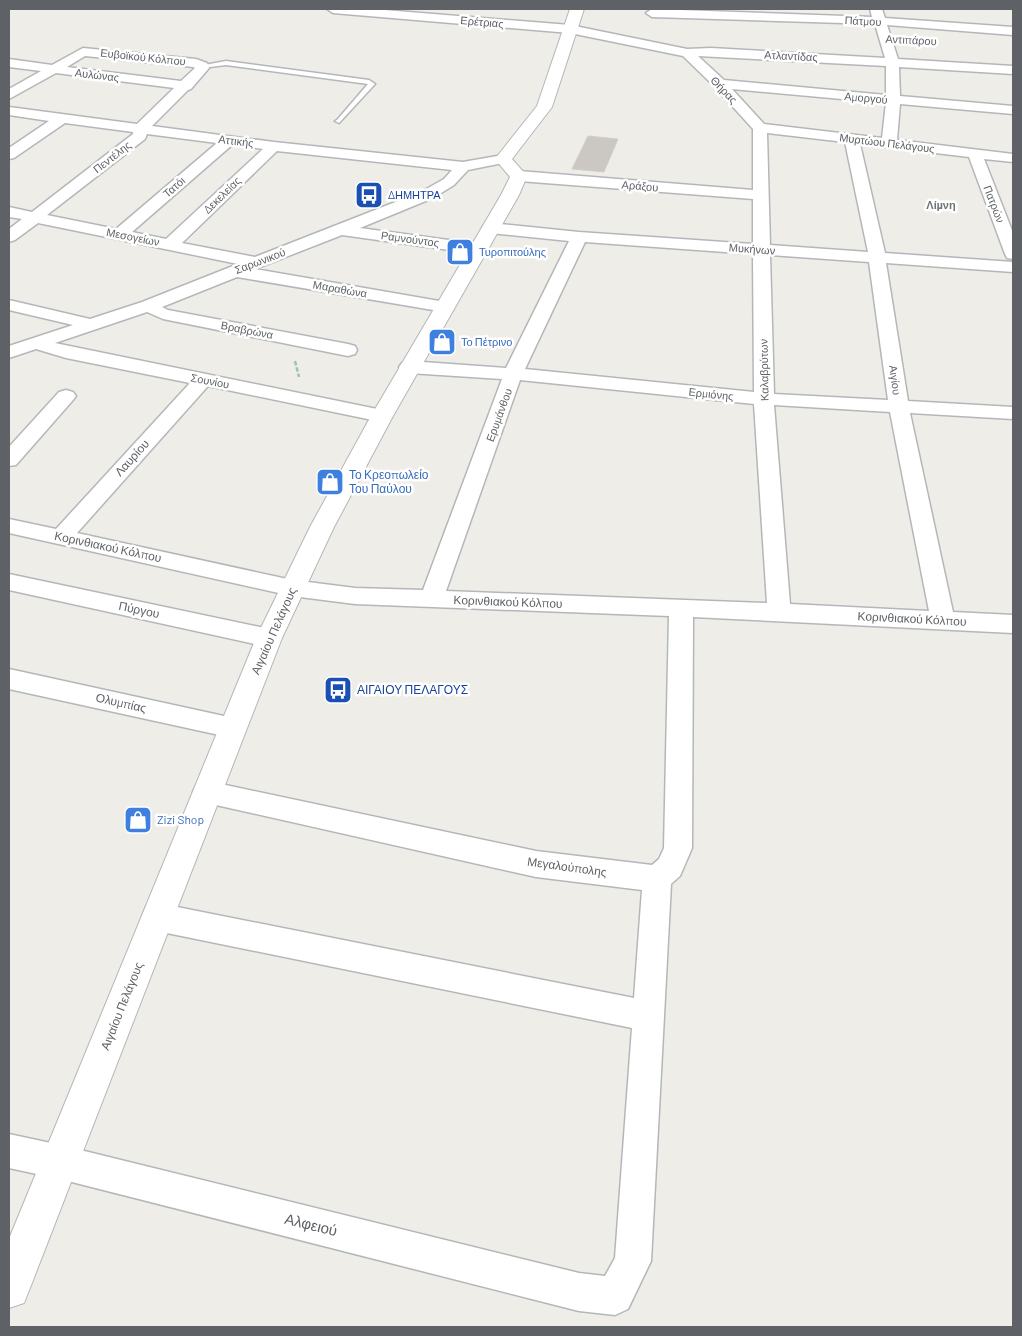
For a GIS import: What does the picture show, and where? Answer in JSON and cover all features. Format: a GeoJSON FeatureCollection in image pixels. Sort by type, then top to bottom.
{"type":"FeatureCollection","features":[{"type":"Feature","properties":{"kind":"main road"},"geometry":{"type":"LineString","coordinates":[[519,176],[503,159],[544,107],[577,9]]}},
{"type":"Feature","properties":{"kind":"main road","name":"Αιγαίου Πελάγους"},"geometry":{"type":"LineString","coordinates":[[9,1288],[269,638],[322,528],[382,416],[510,195],[519,176]]}},
{"type":"Feature","properties":{"kind":"street","name":"Ερέτριας"},"geometry":{"type":"LineString","coordinates":[[333,9],[570,30]]}},
{"type":"Feature","properties":{"kind":"street","name":"Πάτμου"},"geometry":{"type":"LineString","coordinates":[[650,11],[878,15],[1013,30]]}},
{"type":"Feature","properties":{"kind":"street"},"geometry":{"type":"LineString","coordinates":[[650,11],[667,39]]}},
{"type":"Feature","properties":{"kind":"street"},"geometry":{"type":"LineString","coordinates":[[878,15],[892,61],[893,100],[889,143]]}},
{"type":"Feature","properties":{"kind":"street","name":"Ατλαντίδας"},"geometry":{"type":"LineString","coordinates":[[570,30],[667,39],[687,53],[711,52],[892,61],[1013,70]]}},
{"type":"Feature","properties":{"kind":"street","name":"Ευβοϊκού Κόλπου"},"geometry":{"type":"LineString","coordinates":[[52,69],[83,52],[196,63],[202,66]]}},
{"type":"Feature","properties":{"kind":"street","name":"Θήρας"},"geometry":{"type":"LineString","coordinates":[[687,53],[720,84],[760,128]]}},
{"type":"Feature","properties":{"kind":"street","name":"Αυλώνας"},"geometry":{"type":"LineString","coordinates":[[9,63],[186,86]]}},
{"type":"Feature","properties":{"kind":"street","name":"Πεντέλης"},"geometry":{"type":"LineString","coordinates":[[9,237],[140,136],[141,128],[186,86],[202,66]]}},
{"type":"Feature","properties":{"kind":"street"},"geometry":{"type":"LineString","coordinates":[[9,95],[52,69]]}},
{"type":"Feature","properties":{"kind":"street","name":"Αμοργού"},"geometry":{"type":"LineString","coordinates":[[720,84],[1013,110]]}},
{"type":"Feature","properties":{"kind":"street","name":"Αττικής"},"geometry":{"type":"LineString","coordinates":[[9,111],[274,146],[463,167]]}},
{"type":"Feature","properties":{"kind":"street"},"geometry":{"type":"LineString","coordinates":[[9,155],[62,118]]}},
{"type":"Feature","properties":{"kind":"street","name":"Μυρτώου Πελάγους"},"geometry":{"type":"LineString","coordinates":[[760,128],[1013,158]]}},
{"type":"Feature","properties":{"kind":"street","name":"Καλαβρύτων"},"geometry":{"type":"LineString","coordinates":[[760,128],[764,399],[779,612]]}},
{"type":"Feature","properties":{"kind":"street","name":"Αιγίου"},"geometry":{"type":"LineString","coordinates":[[851,138],[877,258],[899,406],[943,620]]}},
{"type":"Feature","properties":{"kind":"street","name":"Τατόι"},"geometry":{"type":"LineString","coordinates":[[119,234],[229,140]]}},
{"type":"Feature","properties":{"kind":"street","name":"Δεκελείας"},"geometry":{"type":"LineString","coordinates":[[171,244],[274,146]]}},
{"type":"Feature","properties":{"kind":"street","name":"Πατρών"},"geometry":{"type":"LineString","coordinates":[[975,154],[1013,254]]}},
{"type":"Feature","properties":{"kind":"street"},"geometry":{"type":"LineString","coordinates":[[463,167],[503,159]]}},
{"type":"Feature","properties":{"kind":"street","name":"Σαρωνικού"},"geometry":{"type":"LineString","coordinates":[[9,352],[38,344],[148,306],[256,262],[342,230],[427,195],[448,182],[463,167]]}},
{"type":"Feature","properties":{"kind":"street","name":"Αράξου"},"geometry":{"type":"LineString","coordinates":[[519,176],[762,196]]}},
{"type":"Feature","properties":{"kind":"street","name":"Μεσογείων"},"geometry":{"type":"LineString","coordinates":[[9,212],[256,262]]}},
{"type":"Feature","properties":{"kind":"street","name":"Μυκήνων"},"geometry":{"type":"LineString","coordinates":[[490,228],[579,237],[1013,266]]}},
{"type":"Feature","properties":{"kind":"street","name":"Ραμνούντος"},"geometry":{"type":"LineString","coordinates":[[342,230],[478,249]]}},
{"type":"Feature","properties":{"kind":"street","name":"Ερυμάνθου"},"geometry":{"type":"LineString","coordinates":[[432,599],[513,374],[579,237]]}},
{"type":"Feature","properties":{"kind":"street","name":"Μαραθώνα"},"geometry":{"type":"LineString","coordinates":[[235,271],[445,307]]}},
{"type":"Feature","properties":{"kind":"street"},"geometry":{"type":"LineString","coordinates":[[9,305],[77,320],[90,326]]}},
{"type":"Feature","properties":{"kind":"street","name":"Βραβρώνα"},"geometry":{"type":"LineString","coordinates":[[148,306],[164,314],[348,350]]}},
{"type":"Feature","properties":{"kind":"street","name":"Σουνίου"},"geometry":{"type":"LineString","coordinates":[[38,344],[66,352],[382,416]]}},
{"type":"Feature","properties":{"kind":"street","name":"Ερμιόνης"},"geometry":{"type":"LineString","coordinates":[[409,367],[513,374],[764,399],[1013,413]]}},
{"type":"Feature","properties":{"kind":"street","name":"Λαυρίου"},"geometry":{"type":"LineString","coordinates":[[61,537],[203,380]]}},
{"type":"Feature","properties":{"kind":"street"},"geometry":{"type":"LineString","coordinates":[[9,460],[66,396]]}},
{"type":"Feature","properties":{"kind":"street","name":"Κορινθιακού Κόλπου"},"geometry":{"type":"LineString","coordinates":[[9,526],[292,588],[355,596],[779,612],[1013,624]]}},
{"type":"Feature","properties":{"kind":"street","name":"Πύργου"},"geometry":{"type":"LineString","coordinates":[[9,582],[269,638]]}},
{"type":"Feature","properties":{"kind":"street"},"geometry":{"type":"LineString","coordinates":[[157,917],[648,1016],[657,879],[670,867],[678,848],[681,609]]}},
{"type":"Feature","properties":{"kind":"street","name":"Ολυμπίας"},"geometry":{"type":"LineString","coordinates":[[9,678],[233,728]]}},
{"type":"Feature","properties":{"kind":"street","name":"Μεγαλούπολης"},"geometry":{"type":"LineString","coordinates":[[207,792],[536,864],[657,879]]}},
{"type":"Feature","properties":{"kind":"street","name":"Αλφειού"},"geometry":{"type":"LineString","coordinates":[[9,1152],[60,1162],[579,1292],[615,1296],[633,1261],[648,1016]]}},
{"type":"Feature","properties":{"kind":"lane"},"geometry":{"type":"LineString","coordinates":[[202,66],[226,63],[369,82],[372,84],[339,121]]}},
{"type":"Feature","properties":{"kind":"path"},"geometry":{"type":"LineString","coordinates":[[290,338],[304,400]]}},
{"type":"Feature","properties":{"kind":"building"},"geometry":{"type":"Polygon","coordinates":[[[588,136],[618,139],[604,172],[572,169],[588,136]]]}},
{"type":"Feature","properties":{"kind":"place","name":"ΔΗΜΗΤΡΑ"},"geometry":{"type":"Point","coordinates":[369,195]}},
{"type":"Feature","properties":{"kind":"place","name":"Τυροπιτούλης"},"geometry":{"type":"Point","coordinates":[460,252]}},
{"type":"Feature","properties":{"kind":"place","name":"Το Πέτρινο"},"geometry":{"type":"Point","coordinates":[442,342]}},
{"type":"Feature","properties":{"kind":"place","name":"Το Κρεοπωλείο Του Παύλου"},"geometry":{"type":"Point","coordinates":[330,482]}},
{"type":"Feature","properties":{"kind":"place","name":"ΑΙΓΑΙΟΥ ΠΕΛΑΓΟΥΣ"},"geometry":{"type":"Point","coordinates":[338,690]}},
{"type":"Feature","properties":{"kind":"place","name":"Zizi Shop"},"geometry":{"type":"Point","coordinates":[138,820]}},
{"type":"Feature","properties":{"kind":"district","name":"Λίμνη"},"geometry":{"type":"Point","coordinates":[941,205]}}]}
